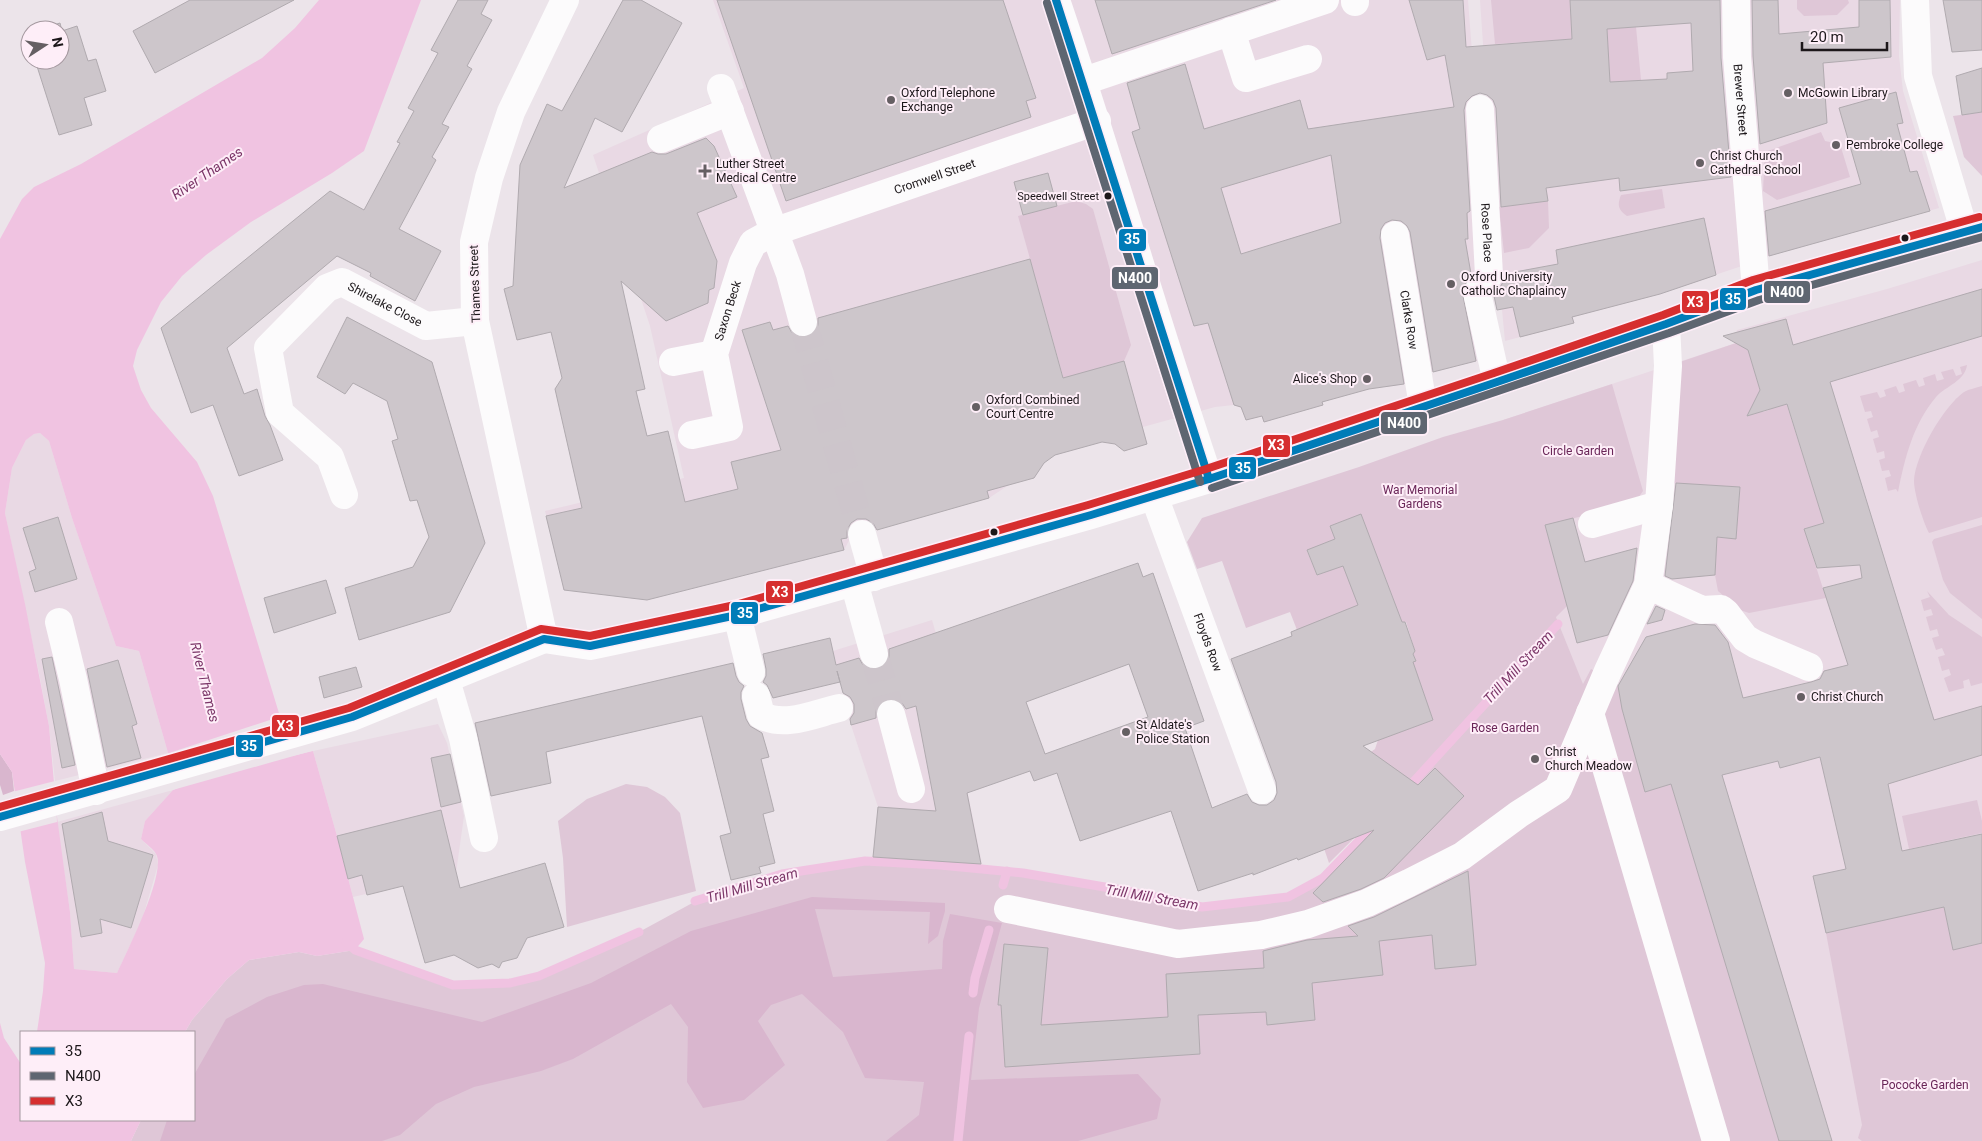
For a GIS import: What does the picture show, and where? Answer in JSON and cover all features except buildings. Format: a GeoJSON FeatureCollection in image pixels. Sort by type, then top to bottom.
{"type":"FeatureCollection","features":[{"type":"Feature","properties":{"kind":"street","name":"Thames Street"},"geometry":{"type":"LineString","coordinates":[[544,639],[475,322],[474,242],[488,178],[511,112],[564,0]]}},
{"type":"Feature","properties":{"kind":"street"},"geometry":{"type":"LineString","coordinates":[[1056,0],[1097,121],[1209,479]]}},
{"type":"Feature","properties":{"kind":"street"},"geometry":{"type":"LineString","coordinates":[[1084,81],[1325,0]]}},
{"type":"Feature","properties":{"kind":"street","name":"Brewer Street"},"geometry":{"type":"LineString","coordinates":[[1736,0],[1738,57],[1756,290]]}},
{"type":"Feature","properties":{"kind":"street"},"geometry":{"type":"LineString","coordinates":[[0,817],[352,717],[544,639],[590,646],[737,615],[1154,496],[1497,382],[1666,324],[1756,290],[1974,230],[1918,76],[1914,0]]}},
{"type":"Feature","properties":{"kind":"street"},"geometry":{"type":"LineString","coordinates":[[1231,31],[1246,78],[1308,59]]}},
{"type":"Feature","properties":{"kind":"street"},"geometry":{"type":"LineString","coordinates":[[661,139],[725,100],[790,274],[803,322]]}},
{"type":"Feature","properties":{"kind":"street","name":"Rose Place"},"geometry":{"type":"LineString","coordinates":[[1480,109],[1489,275],[1477,293],[1497,382]]}},
{"type":"Feature","properties":{"kind":"street","name":"Cromwell Street"},"geometry":{"type":"LineString","coordinates":[[773,232],[1097,121]]}},
{"type":"Feature","properties":{"kind":"street","name":"Saxon Beck"},"geometry":{"type":"LineString","coordinates":[[692,435],[729,426],[714,354],[743,263],[753,243],[773,232]]}},
{"type":"Feature","properties":{"kind":"street","name":"Clarks Row"},"geometry":{"type":"LineString","coordinates":[[1395,235],[1423,406]]}},
{"type":"Feature","properties":{"kind":"street","name":"Shirelake Close"},"geometry":{"type":"LineString","coordinates":[[344,494],[330,457],[280,413],[268,348],[327,288],[342,282],[426,326],[475,322]]}},
{"type":"Feature","properties":{"kind":"street"},"geometry":{"type":"LineString","coordinates":[[1008,909],[1178,944],[1261,935],[1308,924],[1368,904],[1462,856],[1519,814],[1558,789],[1648,585],[1659,505],[1668,366],[1666,324]]}},
{"type":"Feature","properties":{"kind":"street"},"geometry":{"type":"LineString","coordinates":[[673,362],[714,354]]}},
{"type":"Feature","properties":{"kind":"street","name":"Floyds Row"},"geometry":{"type":"LineString","coordinates":[[1154,496],[1262,790]]}},
{"type":"Feature","properties":{"kind":"street"},"geometry":{"type":"LineString","coordinates":[[1592,524],[1659,505]]}},
{"type":"Feature","properties":{"kind":"street"},"geometry":{"type":"LineString","coordinates":[[862,534],[864,580],[874,654]]}},
{"type":"Feature","properties":{"kind":"street"},"geometry":{"type":"LineString","coordinates":[[1648,585],[1702,610],[1721,609],[1745,638],[1809,667]]}},
{"type":"Feature","properties":{"kind":"street"},"geometry":{"type":"LineString","coordinates":[[737,615],[761,715],[770,720],[782,722],[839,708]]}},
{"type":"Feature","properties":{"kind":"street"},"geometry":{"type":"LineString","coordinates":[[59,622],[96,791]]}},
{"type":"Feature","properties":{"kind":"street"},"geometry":{"type":"LineString","coordinates":[[446,680],[463,738],[484,838]]}},
{"type":"Feature","properties":{"kind":"street"},"geometry":{"type":"LineString","coordinates":[[1590,713],[1716,1141]]}},
{"type":"Feature","properties":{"kind":"street"},"geometry":{"type":"LineString","coordinates":[[891,714],[911,789]]}},
{"type":"Feature","properties":{"kind":"shaded area"},"geometry":{"type":"Polygon","coordinates":[[[713,0],[1468,0],[1476,104],[1481,271],[1466,294],[1477,361],[1423,374],[1412,383],[1386,387],[1385,385],[1335,398],[1320,398],[1323,405],[1264,422],[1262,416],[1246,420],[1241,408],[1234,405],[1215,407],[1143,427],[1147,444],[1125,451],[1115,444],[1102,442],[1055,455],[989,498],[851,537],[844,550],[796,561],[564,590],[545,511],[684,478],[650,326],[593,155],[744,88],[713,0]]]}},
{"type":"Feature","properties":{"kind":"shaded area"},"geometry":{"type":"Polygon","coordinates":[[[1480,0],[1728,0],[1745,265],[1652,296],[1573,317],[1574,323],[1505,341],[1480,0]]]}},
{"type":"Feature","properties":{"kind":"shaded area","name":"Pembroke College"},"geometry":{"type":"Polygon","coordinates":[[[1744,0],[1900,0],[1899,56],[1903,91],[1939,208],[1762,258],[1744,0]]]}},
{"type":"Feature","properties":{"kind":"shaded area","name":"Christ Church"},"geometry":{"type":"Polygon","coordinates":[[[1982,260],[1982,1141],[1779,1141],[1671,785],[1645,792],[1622,709],[1618,684],[1583,685],[1556,617],[1503,420],[1736,343],[1737,330],[1887,289],[1982,260]]]}},
{"type":"Feature","properties":{"kind":"shaded area"},"geometry":{"type":"Polygon","coordinates":[[[40,433],[49,441],[72,518],[116,646],[139,651],[168,753],[55,781],[49,726],[5,513],[12,468],[26,440],[34,434],[40,433]]]}},
{"type":"Feature","properties":{"kind":"shaded area"},"geometry":{"type":"Polygon","coordinates":[[[932,620],[983,869],[873,862],[878,807],[851,725],[833,651],[932,620]]]}},
{"type":"Feature","properties":{"kind":"shaded area"},"geometry":{"type":"Polygon","coordinates":[[[438,724],[447,743],[464,816],[456,873],[353,897],[313,751],[438,724]]]}},
{"type":"Feature","properties":{"kind":"shaded area"},"geometry":{"type":"Polygon","coordinates":[[[0,754],[12,772],[14,791],[3,795],[0,785],[0,754]]]}},
{"type":"Feature","properties":{"kind":"shaded area"},"geometry":{"type":"Polygon","coordinates":[[[173,790],[145,821],[141,839],[156,854],[158,865],[142,920],[117,973],[74,969],[70,912],[57,822],[173,790]]]}},
{"type":"Feature","properties":{"kind":"shaded area"},"geometry":{"type":"Polygon","coordinates":[[[812,897],[945,903],[945,911],[938,936],[928,944],[930,912],[815,909],[833,977],[942,969],[943,941],[950,914],[1002,923],[979,1008],[971,1080],[1138,1074],[1161,1099],[1157,1119],[1078,1141],[886,1141],[919,1115],[924,1082],[865,1078],[843,1032],[802,994],[771,1005],[758,1021],[785,1065],[744,1100],[703,1108],[687,1082],[688,1027],[671,1004],[573,1059],[541,1071],[474,1087],[436,1104],[400,1135],[382,1141],[160,1141],[167,1121],[195,1121],[195,1073],[226,1019],[267,997],[304,985],[323,984],[482,1022],[591,983],[691,931],[812,897]]]}},
{"type":"Feature","properties":{"kind":"green space"},"geometry":{"type":"Polygon","coordinates":[[[1491,0],[1570,0],[1572,39],[1495,44],[1491,0]]]}},
{"type":"Feature","properties":{"kind":"green space"},"geometry":{"type":"Polygon","coordinates":[[[1797,0],[1848,0],[1849,3],[1837,15],[1804,16],[1797,9],[1797,0]]]}},
{"type":"Feature","properties":{"kind":"green space"},"geometry":{"type":"Polygon","coordinates":[[[1636,27],[1645,123],[1611,98],[1607,29],[1636,27]]]}},
{"type":"Feature","properties":{"kind":"green space"},"geometry":{"type":"Polygon","coordinates":[[[1982,112],[1982,176],[1964,157],[1953,116],[1982,112]]]}},
{"type":"Feature","properties":{"kind":"green space"},"geometry":{"type":"Polygon","coordinates":[[[1821,132],[1825,141],[1840,144],[1850,177],[1777,200],[1763,191],[1765,152],[1821,132]]]}},
{"type":"Feature","properties":{"kind":"green space"},"geometry":{"type":"Polygon","coordinates":[[[1662,189],[1665,208],[1627,216],[1620,209],[1621,195],[1662,189]]]}},
{"type":"Feature","properties":{"kind":"green space"},"geometry":{"type":"Polygon","coordinates":[[[1076,201],[1086,204],[1093,209],[1131,345],[1124,361],[1101,367],[1104,376],[1066,387],[1018,216],[1076,201]]]}},
{"type":"Feature","properties":{"kind":"green space"},"geometry":{"type":"Polygon","coordinates":[[[1548,201],[1549,228],[1529,248],[1504,253],[1499,207],[1548,201]]]}},
{"type":"Feature","properties":{"kind":"green space"},"geometry":{"type":"Polygon","coordinates":[[[1736,343],[1743,347],[1747,346],[1761,394],[1756,408],[1763,412],[1769,410],[1773,404],[1784,396],[1824,523],[1804,529],[1826,598],[1749,613],[1740,610],[1718,591],[1715,575],[1717,537],[1736,538],[1740,487],[1670,483],[1680,362],[1736,343]]]}},
{"type":"Feature","properties":{"kind":"green space"},"geometry":{"type":"Polygon","coordinates":[[[1967,365],[1963,375],[1936,397],[1921,418],[1911,442],[1898,492],[1896,489],[1888,491],[1885,478],[1891,476],[1889,470],[1882,471],[1879,460],[1885,458],[1884,451],[1877,453],[1873,439],[1879,437],[1877,430],[1871,432],[1867,419],[1873,417],[1871,411],[1865,412],[1860,396],[1877,392],[1880,398],[1886,396],[1884,390],[1896,386],[1899,393],[1905,391],[1903,384],[1916,380],[1919,387],[1925,385],[1923,378],[1935,374],[1937,381],[1944,379],[1941,372],[1953,369],[1956,376],[1962,374],[1960,367],[1967,365]]]}},
{"type":"Feature","properties":{"kind":"green space","name":"Christ Church Meadow"},"geometry":{"type":"Polygon","coordinates":[[[1612,384],[1643,491],[1634,504],[1545,525],[1567,606],[1556,617],[1583,684],[1591,669],[1618,684],[1622,709],[1645,792],[1671,784],[1779,1141],[131,1141],[141,1121],[195,1121],[195,1031],[186,1031],[192,1020],[227,979],[249,960],[299,952],[317,956],[355,950],[453,985],[510,983],[539,976],[605,947],[639,932],[696,901],[782,874],[865,861],[940,865],[1023,873],[1122,890],[1202,907],[1288,897],[1323,878],[1443,750],[1329,863],[1318,831],[1368,754],[1375,749],[1378,740],[1433,720],[1421,686],[1402,666],[1416,661],[1413,654],[1415,651],[1406,622],[1402,622],[1361,515],[1330,526],[1335,539],[1307,551],[1317,575],[1345,565],[1367,622],[1297,630],[1290,612],[1246,628],[1222,561],[1197,569],[1187,542],[1202,518],[1359,467],[1443,437],[1503,420],[1612,384]]]}},
{"type":"Feature","properties":{"kind":"green space"},"geometry":{"type":"Polygon","coordinates":[[[1982,386],[1982,517],[1929,533],[1919,507],[1914,486],[1919,459],[1939,420],[1947,409],[1964,392],[1982,386]]]}},
{"type":"Feature","properties":{"kind":"green space"},"geometry":{"type":"Polygon","coordinates":[[[1982,525],[1982,619],[1950,593],[1943,580],[1932,542],[1934,539],[1982,525]]]}},
{"type":"Feature","properties":{"kind":"green space"},"geometry":{"type":"Polygon","coordinates":[[[1927,591],[1949,615],[1982,637],[1982,683],[1971,686],[1969,679],[1963,681],[1964,688],[1949,692],[1944,678],[1951,675],[1949,669],[1942,671],[1938,657],[1945,655],[1942,648],[1936,650],[1932,638],[1939,636],[1937,629],[1930,631],[1926,617],[1933,615],[1931,609],[1924,611],[1921,600],[1930,597],[1927,591]]]}},
{"type":"Feature","properties":{"kind":"green space"},"geometry":{"type":"Polygon","coordinates":[[[626,784],[647,787],[665,797],[680,813],[696,891],[567,927],[563,858],[558,821],[587,799],[626,784]]]}},
{"type":"Feature","properties":{"kind":"green space"},"geometry":{"type":"Polygon","coordinates":[[[1977,800],[1982,821],[1982,833],[1909,849],[1902,816],[1977,800]]]}},
{"type":"Feature","properties":{"kind":"green space","name":"Pococke Garden"},"geometry":{"type":"Polygon","coordinates":[[[1944,907],[1953,950],[1982,943],[1982,1141],[1862,1141],[1858,1138],[1862,1125],[1826,933],[1944,907]]]}},
{"type":"Feature","properties":{"kind":"water","name":"River Thames"},"geometry":{"type":"Polygon","coordinates":[[[319,0],[421,0],[364,151],[332,173],[251,222],[206,255],[182,276],[161,302],[137,350],[133,366],[141,390],[151,408],[197,462],[213,496],[292,756],[313,751],[364,939],[355,950],[317,956],[299,952],[249,960],[227,979],[192,1020],[186,1031],[37,1031],[45,963],[25,862],[12,772],[0,754],[0,239],[22,199],[34,187],[81,164],[262,58],[295,28],[319,0]],[[40,433],[34,434],[26,440],[12,468],[5,513],[49,726],[57,817],[70,912],[74,969],[117,973],[150,897],[158,866],[156,854],[141,839],[145,821],[173,790],[178,788],[139,651],[116,646],[72,518],[49,441],[40,433]]]}},
{"type":"Feature","properties":{"kind":"water"},"geometry":{"type":"Polygon","coordinates":[[[0,1023],[4,1038],[20,1062],[20,1121],[141,1121],[131,1141],[0,1141],[0,1023]]]}},
{"type":"Feature","properties":{"kind":"pier"},"geometry":{"type":"Polygon","coordinates":[[[282,716],[294,753],[312,748],[315,750],[169,791],[175,786],[166,754],[282,716]]]}},
{"type":"Feature","properties":{"kind":"pier"},"geometry":{"type":"Polygon","coordinates":[[[55,781],[57,822],[18,832],[12,792],[55,781]]]}},
{"type":"Feature","properties":{"kind":"waterway","name":"Trill Mill Stream"},"geometry":{"type":"LineString","coordinates":[[1406,790],[1558,624]]}},
{"type":"Feature","properties":{"kind":"waterway","name":"Trill Mill Stream"},"geometry":{"type":"LineString","coordinates":[[695,901],[782,874],[865,861],[940,865],[1023,873],[1122,890],[1202,907],[1288,897],[1323,878],[1374,825]]}},
{"type":"Feature","properties":{"kind":"waterway"},"geometry":{"type":"LineString","coordinates":[[1003,885],[1007,871]]}},
{"type":"Feature","properties":{"kind":"waterway"},"geometry":{"type":"LineString","coordinates":[[973,993],[975,978],[989,930]]}},
{"type":"Feature","properties":{"kind":"waterway","name":"Trill Mill Stream"},"geometry":{"type":"LineString","coordinates":[[346,942],[355,950],[453,985],[510,983],[539,976],[639,932]]}},
{"type":"Feature","properties":{"kind":"waterway"},"geometry":{"type":"LineString","coordinates":[[958,1141],[969,1036]]}},
{"type":"Feature","properties":{"kind":"tunnel"},"geometry":{"type":"LineString","coordinates":[[803,322],[862,534]]}},
{"type":"Feature","properties":{"kind":"tunnel"},"geometry":{"type":"LineString","coordinates":[[874,654],[891,714]]}},
{"type":"Feature","properties":{"kind":"transit line","name":"35"},"geometry":{"type":"LineString","coordinates":[[1056,0],[1209,479]]}},
{"type":"Feature","properties":{"kind":"transit line","name":"N400"},"geometry":{"type":"LineString","coordinates":[[1047,3],[1200,482]]}},
{"type":"Feature","properties":{"kind":"transit line","name":"X3"},"geometry":{"type":"LineString","coordinates":[[0,807],[349,708],[541,629],[590,636],[735,605],[1088,505],[1206,469],[1494,373],[1663,315],[1753,280],[1979,217]]}},
{"type":"Feature","properties":{"kind":"transit line","name":"35"},"geometry":{"type":"LineString","coordinates":[[0,817],[352,717],[544,639],[590,646],[737,615],[1091,515],[1209,479],[1497,382],[1666,324],[1756,290],[1982,227]]}},
{"type":"Feature","properties":{"kind":"transit line","name":"N400"},"geometry":{"type":"LineString","coordinates":[[1212,488],[1669,333],[1759,300],[1982,237]]}},
{"type":"Feature","properties":{"kind":"place","name":"McGowin Library"},"geometry":{"type":"Point","coordinates":[1788,93]}},
{"type":"Feature","properties":{"kind":"place","name":"Oxford Telephone Exchange"},"geometry":{"type":"Point","coordinates":[891,100]}},
{"type":"Feature","properties":{"kind":"place","name":"Pembroke College"},"geometry":{"type":"Point","coordinates":[1836,145]}},
{"type":"Feature","properties":{"kind":"place","name":"Christ Church Cathedral School"},"geometry":{"type":"Point","coordinates":[1700,163]}},
{"type":"Feature","properties":{"kind":"place","name":"Luther Street Medical Centre"},"geometry":{"type":"Point","coordinates":[705,171]}},
{"type":"Feature","properties":{"kind":"place","name":"Speedwell Street"},"geometry":{"type":"Point","coordinates":[1108,196]}},
{"type":"Feature","properties":{"kind":"place","name":"Oxford University Catholic Chaplaincy"},"geometry":{"type":"Point","coordinates":[1451,284]}},
{"type":"Feature","properties":{"kind":"place","name":"Alice's Shop"},"geometry":{"type":"Point","coordinates":[1367,379]}},
{"type":"Feature","properties":{"kind":"place","name":"Oxford Combined Court Centre"},"geometry":{"type":"Point","coordinates":[976,407]}},
{"type":"Feature","properties":{"kind":"place","name":"Christ Church"},"geometry":{"type":"Point","coordinates":[1801,697]}},
{"type":"Feature","properties":{"kind":"place","name":"St Aldate's Police Station"},"geometry":{"type":"Point","coordinates":[1126,732]}},
{"type":"Feature","properties":{"kind":"place","name":"Christ Church Meadow"},"geometry":{"type":"Point","coordinates":[1535,759]}},
{"type":"Feature","properties":{"kind":"park label","name":"Circle Garden"},"geometry":{"type":"Point","coordinates":[1578,451]}},
{"type":"Feature","properties":{"kind":"park label","name":"War Memorial Gardens"},"geometry":{"type":"Point","coordinates":[1420,497]}},
{"type":"Feature","properties":{"kind":"park label","name":"Rose Garden"},"geometry":{"type":"Point","coordinates":[1505,728]}}]}
